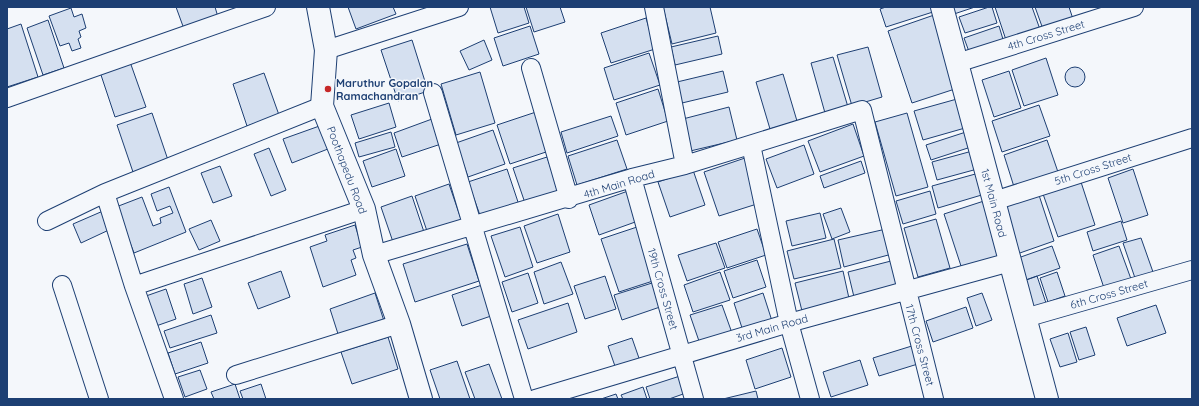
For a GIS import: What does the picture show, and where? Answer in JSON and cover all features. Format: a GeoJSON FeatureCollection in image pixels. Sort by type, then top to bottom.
{"type":"FeatureCollection","features":[{"type":"Feature","properties":{"kind":"street"},"geometry":{"type":"LineString","coordinates":[[7,98],[266,7]]}},
{"type":"Feature","properties":{"kind":"street","name":"Poothapedu Road"},"geometry":{"type":"LineString","coordinates":[[318,7],[326,50],[322,106],[364,209],[374,255],[398,324],[421,399]]}},
{"type":"Feature","properties":{"kind":"street"},"geometry":{"type":"LineString","coordinates":[[326,50],[459,7]]}},
{"type":"Feature","properties":{"kind":"street"},"geometry":{"type":"LineString","coordinates":[[654,7],[685,165]]}},
{"type":"Feature","properties":{"kind":"street","name":"1st Main Road"},"geometry":{"type":"LineString","coordinates":[[942,7],[1047,399]]}},
{"type":"Feature","properties":{"kind":"street","name":"4th Cross Street"},"geometry":{"type":"LineString","coordinates":[[957,63],[1134,7]]}},
{"type":"Feature","properties":{"kind":"street"},"geometry":{"type":"LineString","coordinates":[[531,68],[569,199]]}},
{"type":"Feature","properties":{"kind":"street"},"geometry":{"type":"LineString","coordinates":[[433,93],[524,399]]}},
{"type":"Feature","properties":{"kind":"street"},"geometry":{"type":"LineString","coordinates":[[47,221],[105,193],[322,106]]}},
{"type":"Feature","properties":{"kind":"street","name":"4th Main Road"},"geometry":{"type":"LineString","coordinates":[[374,255],[569,199],[632,178],[685,165],[862,110]]}},
{"type":"Feature","properties":{"kind":"street","name":"17th Cross Street"},"geometry":{"type":"LineString","coordinates":[[862,110],[934,399]]}},
{"type":"Feature","properties":{"kind":"street","name":"5th Cross Street"},"geometry":{"type":"LineString","coordinates":[[994,201],[1192,138]]}},
{"type":"Feature","properties":{"kind":"street"},"geometry":{"type":"LineString","coordinates":[[751,145],[789,323],[810,399]]}},
{"type":"Feature","properties":{"kind":"street","name":"19th Cross Street"},"geometry":{"type":"LineString","coordinates":[[632,178],[694,399]]}},
{"type":"Feature","properties":{"kind":"street"},"geometry":{"type":"LineString","coordinates":[[105,193],[134,286],[174,399]]}},
{"type":"Feature","properties":{"kind":"street"},"geometry":{"type":"LineString","coordinates":[[134,286],[364,209]]}},
{"type":"Feature","properties":{"kind":"street","name":"3rd Main Road"},"geometry":{"type":"LineString","coordinates":[[535,399],[789,323],[1010,262]]}},
{"type":"Feature","properties":{"kind":"street","name":"6th Cross Street"},"geometry":{"type":"LineString","coordinates":[[1025,318],[1192,270]]}},
{"type":"Feature","properties":{"kind":"street"},"geometry":{"type":"LineString","coordinates":[[62,284],[99,399]]}},
{"type":"Feature","properties":{"kind":"street"},"geometry":{"type":"LineString","coordinates":[[236,375],[398,324]]}},
{"type":"Feature","properties":{"kind":"building"},"geometry":{"type":"Polygon","coordinates":[[[176,7],[215,7],[218,17],[184,29],[176,7]]]}},
{"type":"Feature","properties":{"kind":"building"},"geometry":{"type":"Polygon","coordinates":[[[348,7],[393,7],[396,14],[356,29],[348,7]]]}},
{"type":"Feature","properties":{"kind":"building"},"geometry":{"type":"Polygon","coordinates":[[[490,7],[524,7],[529,23],[498,33],[490,7]]]}},
{"type":"Feature","properties":{"kind":"building"},"geometry":{"type":"Polygon","coordinates":[[[526,7],[560,7],[565,22],[534,32],[526,7]]]}},
{"type":"Feature","properties":{"kind":"building"},"geometry":{"type":"Polygon","coordinates":[[[663,7],[710,7],[716,33],[672,44],[663,7]]]}},
{"type":"Feature","properties":{"kind":"building"},"geometry":{"type":"Polygon","coordinates":[[[886,7],[935,7],[936,11],[886,27],[880,9],[886,7]]]}},
{"type":"Feature","properties":{"kind":"building"},"geometry":{"type":"Polygon","coordinates":[[[951,7],[975,7],[954,14],[951,7]]]}},
{"type":"Feature","properties":{"kind":"building"},"geometry":{"type":"Polygon","coordinates":[[[992,7],[997,23],[965,33],[959,17],[992,7]]]}},
{"type":"Feature","properties":{"kind":"building"},"geometry":{"type":"Polygon","coordinates":[[[995,7],[1032,7],[1042,35],[1006,40],[995,7]]]}},
{"type":"Feature","properties":{"kind":"building"},"geometry":{"type":"Polygon","coordinates":[[[1035,7],[1069,7],[1074,22],[1044,32],[1035,7]]]}},
{"type":"Feature","properties":{"kind":"building"},"geometry":{"type":"Polygon","coordinates":[[[71,8],[74,17],[82,14],[86,28],[79,31],[81,37],[78,39],[81,48],[72,51],[69,43],[60,46],[49,16],[71,8]]]}},
{"type":"Feature","properties":{"kind":"building"},"geometry":{"type":"Polygon","coordinates":[[[937,14],[961,87],[912,103],[888,31],[937,14]]]}},
{"type":"Feature","properties":{"kind":"building"},"geometry":{"type":"Polygon","coordinates":[[[646,18],[655,49],[611,63],[601,33],[646,18]]]}},
{"type":"Feature","properties":{"kind":"building"},"geometry":{"type":"Polygon","coordinates":[[[48,20],[64,68],[43,75],[27,28],[48,20]]]}},
{"type":"Feature","properties":{"kind":"building"},"geometry":{"type":"Polygon","coordinates":[[[21,24],[38,77],[7,87],[7,29],[21,24]]]}},
{"type":"Feature","properties":{"kind":"building"},"geometry":{"type":"Polygon","coordinates":[[[530,26],[539,54],[503,66],[494,38],[530,26]]]}},
{"type":"Feature","properties":{"kind":"building"},"geometry":{"type":"Polygon","coordinates":[[[999,26],[1005,46],[971,57],[964,38],[999,26]]]}},
{"type":"Feature","properties":{"kind":"building"},"geometry":{"type":"Polygon","coordinates":[[[718,36],[722,54],[675,65],[671,47],[718,36]]]}},
{"type":"Feature","properties":{"kind":"building"},"geometry":{"type":"Polygon","coordinates":[[[412,40],[428,91],[398,101],[381,50],[412,40]]]}},
{"type":"Feature","properties":{"kind":"building"},"geometry":{"type":"Polygon","coordinates":[[[484,40],[492,60],[469,70],[460,51],[484,40]]]}},
{"type":"Feature","properties":{"kind":"building"},"geometry":{"type":"Polygon","coordinates":[[[868,47],[882,97],[852,106],[837,55],[868,47]]]}},
{"type":"Feature","properties":{"kind":"building"},"geometry":{"type":"Polygon","coordinates":[[[649,53],[660,85],[614,100],[604,68],[649,53]]]}},
{"type":"Feature","properties":{"kind":"building"},"geometry":{"type":"Polygon","coordinates":[[[833,57],[848,107],[825,113],[811,63],[833,57]]]}},
{"type":"Feature","properties":{"kind":"building"},"geometry":{"type":"Polygon","coordinates":[[[1046,58],[1058,95],[1024,106],[1012,70],[1046,58]]]}},
{"type":"Feature","properties":{"kind":"building"},"geometry":{"type":"Polygon","coordinates":[[[129,59],[146,107],[115,117],[99,69],[129,59]]]}},
{"type":"Feature","properties":{"kind":"building"},"geometry":{"type":"Polygon","coordinates":[[[1071,67],[1079,67],[1085,73],[1085,81],[1079,87],[1071,87],[1065,81],[1065,73],[1071,67]]]}},
{"type":"Feature","properties":{"kind":"building"},"geometry":{"type":"Polygon","coordinates":[[[723,71],[728,92],[682,103],[677,82],[723,71]]]}},
{"type":"Feature","properties":{"kind":"building"},"geometry":{"type":"Polygon","coordinates":[[[1009,71],[1021,108],[994,117],[982,80],[1009,71]]]}},
{"type":"Feature","properties":{"kind":"building"},"geometry":{"type":"Polygon","coordinates":[[[480,72],[495,123],[456,135],[441,84],[480,72]]]}},
{"type":"Feature","properties":{"kind":"building"},"geometry":{"type":"Polygon","coordinates":[[[264,73],[279,115],[247,126],[233,84],[264,73]]]}},
{"type":"Feature","properties":{"kind":"building"},"geometry":{"type":"Polygon","coordinates":[[[783,74],[797,121],[770,129],[756,82],[783,74]]]}},
{"type":"Feature","properties":{"kind":"building"},"geometry":{"type":"Polygon","coordinates":[[[658,89],[668,121],[626,135],[616,103],[658,89]]]}},
{"type":"Feature","properties":{"kind":"building"},"geometry":{"type":"Polygon","coordinates":[[[957,99],[965,128],[923,140],[914,111],[957,99]]]}},
{"type":"Feature","properties":{"kind":"building"},"geometry":{"type":"Polygon","coordinates":[[[389,103],[396,127],[359,139],[351,115],[389,103]]]}},
{"type":"Feature","properties":{"kind":"building"},"geometry":{"type":"Polygon","coordinates":[[[1039,105],[1050,136],[1002,152],[992,121],[1039,105]]]}},
{"type":"Feature","properties":{"kind":"building"},"geometry":{"type":"Polygon","coordinates":[[[729,107],[737,140],[686,152],[679,120],[729,107]]]}},
{"type":"Feature","properties":{"kind":"building"},"geometry":{"type":"Polygon","coordinates":[[[536,112],[549,151],[510,164],[497,125],[536,112]]]}},
{"type":"Feature","properties":{"kind":"building"},"geometry":{"type":"Polygon","coordinates":[[[152,113],[169,163],[134,175],[117,125],[152,113]]]}},
{"type":"Feature","properties":{"kind":"building"},"geometry":{"type":"Polygon","coordinates":[[[907,113],[928,187],[896,196],[875,122],[907,113]]]}},
{"type":"Feature","properties":{"kind":"building"},"geometry":{"type":"Polygon","coordinates":[[[611,116],[618,136],[567,153],[561,132],[611,116]]]}},
{"type":"Feature","properties":{"kind":"building"},"geometry":{"type":"Polygon","coordinates":[[[432,119],[441,144],[402,157],[394,133],[432,119]]]}},
{"type":"Feature","properties":{"kind":"building"},"geometry":{"type":"Polygon","coordinates":[[[325,124],[333,147],[292,163],[283,139],[325,124]]]}},
{"type":"Feature","properties":{"kind":"building"},"geometry":{"type":"Polygon","coordinates":[[[853,124],[864,156],[820,172],[808,141],[853,124]]]}},
{"type":"Feature","properties":{"kind":"building"},"geometry":{"type":"Polygon","coordinates":[[[493,130],[505,164],[468,177],[456,143],[493,130]]]}},
{"type":"Feature","properties":{"kind":"building"},"geometry":{"type":"Polygon","coordinates":[[[969,131],[974,146],[931,160],[926,145],[969,131]]]}},
{"type":"Feature","properties":{"kind":"building"},"geometry":{"type":"Polygon","coordinates":[[[391,132],[395,147],[359,157],[355,143],[391,132]]]}},
{"type":"Feature","properties":{"kind":"building"},"geometry":{"type":"Polygon","coordinates":[[[617,140],[627,169],[577,185],[568,156],[617,140]]]}},
{"type":"Feature","properties":{"kind":"building"},"geometry":{"type":"Polygon","coordinates":[[[1047,140],[1059,175],[1015,190],[1004,155],[1047,140]]]}},
{"type":"Feature","properties":{"kind":"building"},"geometry":{"type":"Polygon","coordinates":[[[804,145],[814,174],[777,188],[766,159],[804,145]]]}},
{"type":"Feature","properties":{"kind":"building"},"geometry":{"type":"Polygon","coordinates":[[[269,148],[286,190],[271,196],[254,154],[269,148]]]}},
{"type":"Feature","properties":{"kind":"building"},"geometry":{"type":"Polygon","coordinates":[[[396,149],[405,176],[372,187],[363,161],[396,149]]]}},
{"type":"Feature","properties":{"kind":"building"},"geometry":{"type":"Polygon","coordinates":[[[976,150],[981,168],[937,180],[932,162],[976,150]]]}},
{"type":"Feature","properties":{"kind":"building"},"geometry":{"type":"Polygon","coordinates":[[[547,157],[559,192],[525,203],[513,168],[547,157]]]}},
{"type":"Feature","properties":{"kind":"building"},"geometry":{"type":"Polygon","coordinates":[[[745,158],[760,203],[719,216],[704,172],[745,158]]]}},
{"type":"Feature","properties":{"kind":"building"},"geometry":{"type":"Polygon","coordinates":[[[861,161],[865,173],[824,188],[820,176],[861,161]]]}},
{"type":"Feature","properties":{"kind":"building"},"geometry":{"type":"Polygon","coordinates":[[[220,166],[232,196],[213,203],[201,173],[220,166]]]}},
{"type":"Feature","properties":{"kind":"building"},"geometry":{"type":"Polygon","coordinates":[[[507,169],[519,205],[481,218],[468,182],[507,169]]]}},
{"type":"Feature","properties":{"kind":"building"},"geometry":{"type":"Polygon","coordinates":[[[1133,169],[1148,215],[1123,223],[1108,178],[1133,169]]]}},
{"type":"Feature","properties":{"kind":"building"},"geometry":{"type":"Polygon","coordinates":[[[693,170],[705,205],[670,217],[658,182],[693,170]]]}},
{"type":"Feature","properties":{"kind":"building"},"geometry":{"type":"Polygon","coordinates":[[[979,173],[985,194],[938,208],[932,186],[979,173]]]}},
{"type":"Feature","properties":{"kind":"building"},"geometry":{"type":"Polygon","coordinates":[[[1080,179],[1095,225],[1058,237],[1042,191],[1080,179]]]}},
{"type":"Feature","properties":{"kind":"building"},"geometry":{"type":"Polygon","coordinates":[[[449,184],[462,222],[428,234],[415,196],[449,184]]]}},
{"type":"Feature","properties":{"kind":"building"},"geometry":{"type":"Polygon","coordinates":[[[169,187],[186,232],[134,253],[116,207],[142,197],[153,226],[161,223],[160,218],[173,213],[170,206],[157,211],[151,194],[169,187]]]}},
{"type":"Feature","properties":{"kind":"building"},"geometry":{"type":"Polygon","coordinates":[[[1037,189],[1054,241],[1017,254],[1000,202],[1037,189]]]}},
{"type":"Feature","properties":{"kind":"building"},"geometry":{"type":"Polygon","coordinates":[[[628,191],[638,221],[599,235],[589,205],[628,191]]]}},
{"type":"Feature","properties":{"kind":"building"},"geometry":{"type":"Polygon","coordinates":[[[930,191],[936,214],[903,224],[896,201],[930,191]]]}},
{"type":"Feature","properties":{"kind":"building"},"geometry":{"type":"Polygon","coordinates":[[[412,196],[424,232],[393,242],[381,207],[412,196]]]}},
{"type":"Feature","properties":{"kind":"building"},"geometry":{"type":"Polygon","coordinates":[[[987,200],[1005,255],[962,269],[944,214],[987,200]]]}},
{"type":"Feature","properties":{"kind":"building"},"geometry":{"type":"Polygon","coordinates":[[[841,208],[850,232],[832,239],[823,214],[841,208]]]}},
{"type":"Feature","properties":{"kind":"building"},"geometry":{"type":"Polygon","coordinates":[[[103,211],[111,229],[81,243],[73,224],[103,211]]]}},
{"type":"Feature","properties":{"kind":"building"},"geometry":{"type":"Polygon","coordinates":[[[820,213],[826,238],[792,246],[786,221],[820,213]]]}},
{"type":"Feature","properties":{"kind":"building"},"geometry":{"type":"Polygon","coordinates":[[[558,214],[570,252],[537,263],[524,226],[558,214]]]}},
{"type":"Feature","properties":{"kind":"building"},"geometry":{"type":"Polygon","coordinates":[[[936,219],[950,268],[918,277],[904,228],[936,219]]]}},
{"type":"Feature","properties":{"kind":"building"},"geometry":{"type":"Polygon","coordinates":[[[211,220],[220,241],[199,250],[189,229],[211,220]]]}},
{"type":"Feature","properties":{"kind":"building"},"geometry":{"type":"Polygon","coordinates":[[[1121,221],[1127,240],[1093,251],[1087,232],[1121,221]]]}},
{"type":"Feature","properties":{"kind":"building"},"geometry":{"type":"Polygon","coordinates":[[[355,225],[362,247],[353,250],[356,258],[351,260],[356,275],[323,287],[310,247],[327,241],[325,235],[355,225]]]}},
{"type":"Feature","properties":{"kind":"building"},"geometry":{"type":"Polygon","coordinates":[[[520,227],[533,267],[505,277],[491,236],[520,227]]]}},
{"type":"Feature","properties":{"kind":"building"},"geometry":{"type":"Polygon","coordinates":[[[637,227],[656,280],[619,292],[601,239],[637,227]]]}},
{"type":"Feature","properties":{"kind":"building"},"geometry":{"type":"Polygon","coordinates":[[[757,229],[766,255],[727,268],[718,242],[757,229]]]}},
{"type":"Feature","properties":{"kind":"building"},"geometry":{"type":"Polygon","coordinates":[[[886,229],[892,254],[844,267],[838,240],[886,229]]]}},
{"type":"Feature","properties":{"kind":"building"},"geometry":{"type":"Polygon","coordinates":[[[1141,238],[1153,272],[1135,278],[1123,243],[1141,238]]]}},
{"type":"Feature","properties":{"kind":"building"},"geometry":{"type":"Polygon","coordinates":[[[834,239],[841,268],[794,279],[787,251],[834,239]]]}},
{"type":"Feature","properties":{"kind":"building"},"geometry":{"type":"Polygon","coordinates":[[[716,243],[725,268],[687,281],[678,255],[716,243]]]}},
{"type":"Feature","properties":{"kind":"building"},"geometry":{"type":"Polygon","coordinates":[[[467,244],[479,281],[415,302],[403,264],[467,244]]]}},
{"type":"Feature","properties":{"kind":"building"},"geometry":{"type":"Polygon","coordinates":[[[1052,246],[1060,268],[1026,280],[1018,258],[1052,246]]]}},
{"type":"Feature","properties":{"kind":"building"},"geometry":{"type":"Polygon","coordinates":[[[1119,246],[1131,279],[1104,288],[1093,255],[1119,246]]]}},
{"type":"Feature","properties":{"kind":"building"},"geometry":{"type":"Polygon","coordinates":[[[757,260],[766,287],[733,298],[724,271],[757,260]]]}},
{"type":"Feature","properties":{"kind":"building"},"geometry":{"type":"Polygon","coordinates":[[[891,261],[898,286],[854,297],[848,272],[891,261]]]}},
{"type":"Feature","properties":{"kind":"building"},"geometry":{"type":"Polygon","coordinates":[[[561,262],[573,294],[544,304],[534,272],[561,262]]]}},
{"type":"Feature","properties":{"kind":"building"},"geometry":{"type":"Polygon","coordinates":[[[281,271],[290,297],[258,309],[248,283],[281,271]]]}},
{"type":"Feature","properties":{"kind":"building"},"geometry":{"type":"Polygon","coordinates":[[[843,271],[850,303],[803,315],[795,283],[843,271]]]}},
{"type":"Feature","properties":{"kind":"building"},"geometry":{"type":"Polygon","coordinates":[[[720,272],[730,300],[693,312],[684,285],[720,272]]]}},
{"type":"Feature","properties":{"kind":"building"},"geometry":{"type":"Polygon","coordinates":[[[1057,272],[1065,296],[1048,302],[1040,278],[1057,272]]]}},
{"type":"Feature","properties":{"kind":"building"},"geometry":{"type":"Polygon","coordinates":[[[528,273],[538,303],[512,312],[502,282],[528,273]]]}},
{"type":"Feature","properties":{"kind":"building"},"geometry":{"type":"Polygon","coordinates":[[[605,276],[616,309],[585,319],[574,286],[605,276]]]}},
{"type":"Feature","properties":{"kind":"building"},"geometry":{"type":"Polygon","coordinates":[[[1037,276],[1046,303],[1032,308],[1023,281],[1037,276]]]}},
{"type":"Feature","properties":{"kind":"building"},"geometry":{"type":"Polygon","coordinates":[[[202,278],[212,307],[193,314],[184,284],[202,278]]]}},
{"type":"Feature","properties":{"kind":"building"},"geometry":{"type":"Polygon","coordinates":[[[652,283],[660,307],[622,320],[614,295],[652,283]]]}},
{"type":"Feature","properties":{"kind":"building"},"geometry":{"type":"Polygon","coordinates":[[[482,285],[491,316],[462,326],[452,295],[482,285]]]}},
{"type":"Feature","properties":{"kind":"building"},"geometry":{"type":"Polygon","coordinates":[[[166,289],[176,319],[156,326],[146,296],[166,289]]]}},
{"type":"Feature","properties":{"kind":"building"},"geometry":{"type":"Polygon","coordinates":[[[375,293],[384,321],[339,337],[330,309],[375,293]]]}},
{"type":"Feature","properties":{"kind":"building"},"geometry":{"type":"Polygon","coordinates":[[[763,293],[772,321],[743,331],[734,303],[763,293]]]}},
{"type":"Feature","properties":{"kind":"building"},"geometry":{"type":"Polygon","coordinates":[[[982,293],[992,320],[976,326],[967,298],[982,293]]]}},
{"type":"Feature","properties":{"kind":"building"},"geometry":{"type":"Polygon","coordinates":[[[568,303],[577,332],[528,349],[518,320],[568,303]]]}},
{"type":"Feature","properties":{"kind":"building"},"geometry":{"type":"Polygon","coordinates":[[[722,305],[732,333],[700,344],[690,315],[722,305]]]}},
{"type":"Feature","properties":{"kind":"building"},"geometry":{"type":"Polygon","coordinates":[[[1156,305],[1166,333],[1127,346],[1117,318],[1156,305]]]}},
{"type":"Feature","properties":{"kind":"building"},"geometry":{"type":"Polygon","coordinates":[[[966,307],[973,328],[933,342],[926,321],[966,307]]]}},
{"type":"Feature","properties":{"kind":"building"},"geometry":{"type":"Polygon","coordinates":[[[211,315],[217,333],[170,348],[164,331],[211,315]]]}},
{"type":"Feature","properties":{"kind":"building"},"geometry":{"type":"Polygon","coordinates":[[[1086,327],[1095,355],[1079,360],[1070,332],[1086,327]]]}},
{"type":"Feature","properties":{"kind":"building"},"geometry":{"type":"Polygon","coordinates":[[[1068,333],[1077,362],[1060,367],[1050,339],[1068,333]]]}},
{"type":"Feature","properties":{"kind":"building"},"geometry":{"type":"Polygon","coordinates":[[[388,337],[398,369],[352,384],[341,352],[388,337]]]}},
{"type":"Feature","properties":{"kind":"building"},"geometry":{"type":"Polygon","coordinates":[[[632,338],[641,364],[617,372],[608,346],[632,338]]]}},
{"type":"Feature","properties":{"kind":"building"},"geometry":{"type":"Polygon","coordinates":[[[201,342],[208,363],[175,374],[168,353],[201,342]]]}},
{"type":"Feature","properties":{"kind":"building"},"geometry":{"type":"Polygon","coordinates":[[[915,345],[921,363],[879,376],[873,358],[915,345]]]}},
{"type":"Feature","properties":{"kind":"building"},"geometry":{"type":"Polygon","coordinates":[[[782,348],[791,377],[755,389],[746,360],[782,348]]]}},
{"type":"Feature","properties":{"kind":"building"},"geometry":{"type":"Polygon","coordinates":[[[860,360],[868,385],[831,397],[823,372],[860,360]]]}},
{"type":"Feature","properties":{"kind":"building"},"geometry":{"type":"Polygon","coordinates":[[[457,361],[470,399],[440,399],[430,370],[457,361]]]}},
{"type":"Feature","properties":{"kind":"building"},"geometry":{"type":"Polygon","coordinates":[[[489,364],[502,399],[475,399],[465,372],[489,364]]]}},
{"type":"Feature","properties":{"kind":"building"},"geometry":{"type":"Polygon","coordinates":[[[200,370],[207,389],[185,397],[178,377],[200,370]]]}},
{"type":"Feature","properties":{"kind":"building"},"geometry":{"type":"Polygon","coordinates":[[[680,376],[686,393],[669,399],[650,399],[646,387],[680,376]]]}},
{"type":"Feature","properties":{"kind":"building"},"geometry":{"type":"Polygon","coordinates":[[[235,384],[240,399],[214,399],[211,392],[235,384]]]}},
{"type":"Feature","properties":{"kind":"building"},"geometry":{"type":"Polygon","coordinates":[[[261,384],[266,399],[243,399],[240,391],[261,384]]]}},
{"type":"Feature","properties":{"kind":"building"},"geometry":{"type":"Polygon","coordinates":[[[643,387],[647,399],[623,399],[621,395],[643,387]]]}},
{"type":"Feature","properties":{"kind":"building"},"geometry":{"type":"Polygon","coordinates":[[[756,391],[758,399],[723,399],[756,391]]]}},
{"type":"Feature","properties":{"kind":"building"},"geometry":{"type":"Polygon","coordinates":[[[616,394],[618,399],[601,399],[616,394]]]}},
{"type":"Feature","properties":{"kind":"place","name":"Maruthur Gopalan Ramachandran"},"geometry":{"type":"Point","coordinates":[328,89]}}]}
